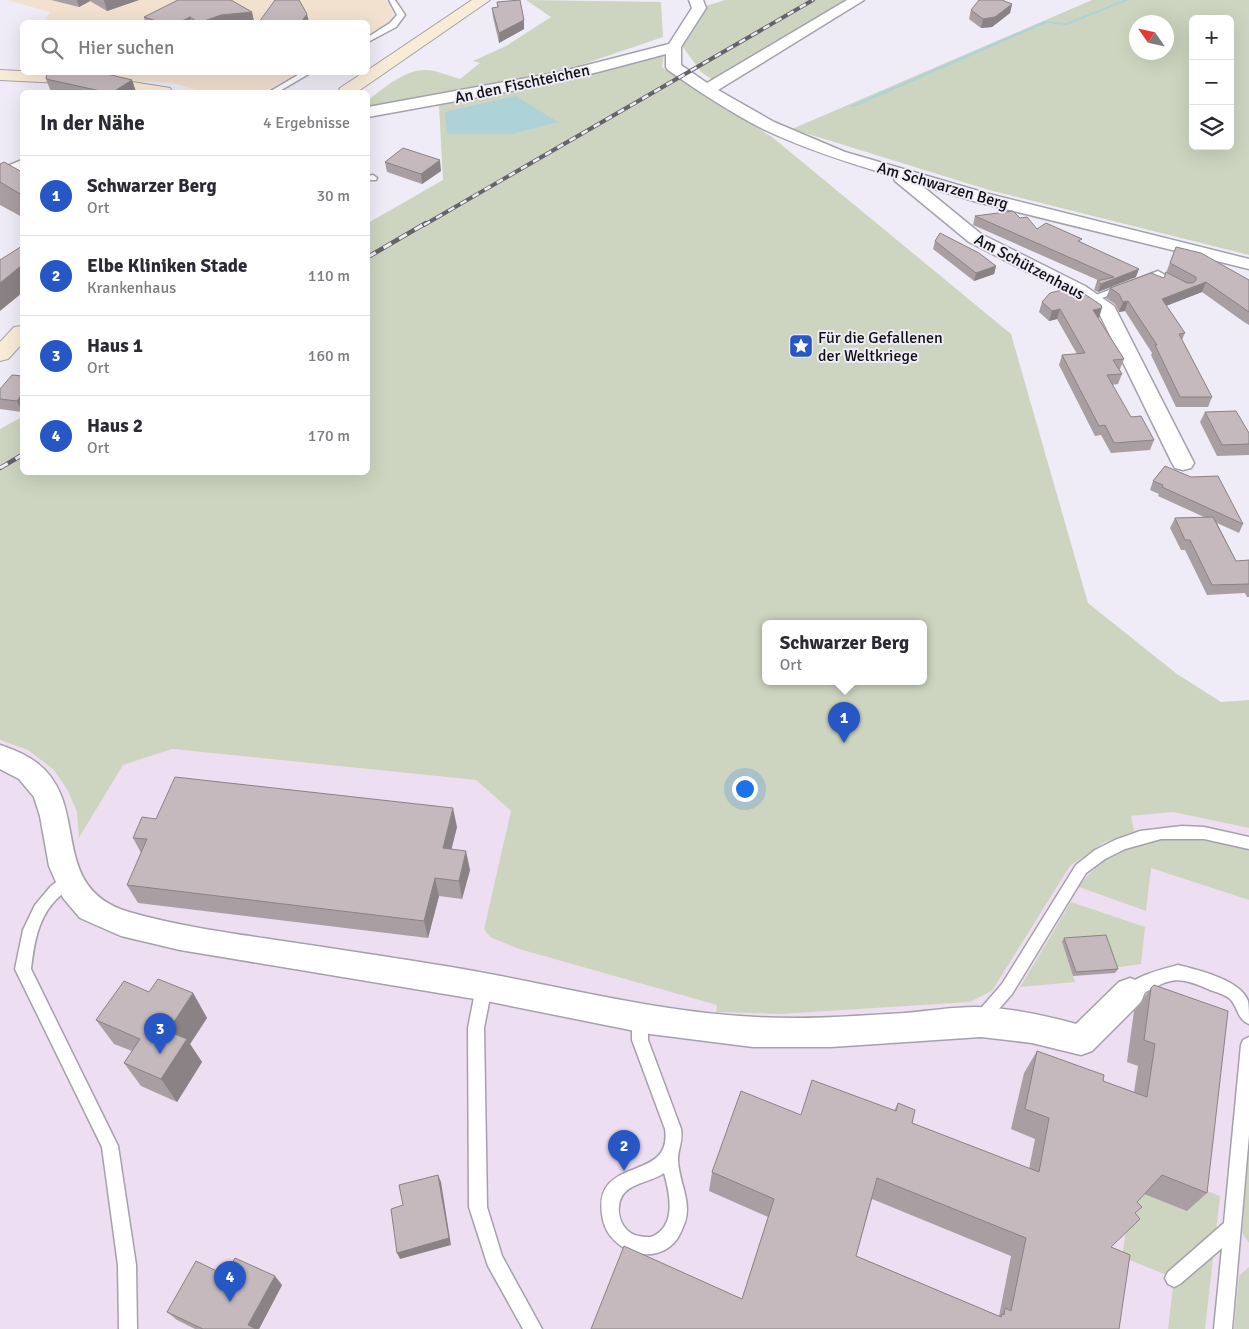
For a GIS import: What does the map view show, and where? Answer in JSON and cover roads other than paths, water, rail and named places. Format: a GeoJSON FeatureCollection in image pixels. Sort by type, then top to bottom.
{"type":"FeatureCollection","features":[{"type":"Feature","properties":{"kind":"main road"},"geometry":{"type":"LineString","coordinates":[[349,90],[482,0]]}},
{"type":"Feature","properties":{"kind":"main road"},"geometry":{"type":"LineString","coordinates":[[0,75],[82,79],[151,90]]}},
{"type":"Feature","properties":{"kind":"main road"},"geometry":{"type":"LineString","coordinates":[[0,354],[20,334]]}},
{"type":"Feature","properties":{"kind":"street"},"geometry":{"type":"LineString","coordinates":[[707,90],[858,0]]}},
{"type":"Feature","properties":{"kind":"street"},"geometry":{"type":"LineString","coordinates":[[674,47],[699,8],[699,1]]}},
{"type":"Feature","properties":{"kind":"street","name":"Am Schwarzen Berg"},"geometry":{"type":"LineString","coordinates":[[674,47],[673,66],[707,90],[768,125],[839,155],[983,198],[1249,264]]}},
{"type":"Feature","properties":{"kind":"street","name":"An den Fischteichen"},"geometry":{"type":"LineString","coordinates":[[370,112],[465,96],[632,60],[674,47]]}},
{"type":"Feature","properties":{"kind":"street"},"geometry":{"type":"LineString","coordinates":[[0,175],[20,166]]}},
{"type":"Feature","properties":{"kind":"street","name":"Am Schützenhaus"},"geometry":{"type":"LineString","coordinates":[[891,170],[974,238],[1078,290],[1107,310],[1183,463]]}},
{"type":"Feature","properties":{"kind":"street"},"geometry":{"type":"LineString","coordinates":[[0,756],[19,765],[34,776],[49,796],[55,812],[63,869],[67,880],[80,901],[100,916],[132,926],[231,946],[484,987],[640,1019],[750,1032],[842,1032],[979,1022],[1040,1030],[1081,1040],[1130,992]]}},
{"type":"Feature","properties":{"kind":"lane"},"geometry":{"type":"LineString","coordinates":[[370,39],[393,25],[401,15],[392,0]]}},
{"type":"Feature","properties":{"kind":"lane"},"geometry":{"type":"LineString","coordinates":[[277,90],[304,75]]}},
{"type":"Feature","properties":{"kind":"lane"},"geometry":{"type":"LineString","coordinates":[[1091,299],[1158,274],[1186,290]]}},
{"type":"Feature","properties":{"kind":"lane"},"geometry":{"type":"LineString","coordinates":[[979,1022],[1008,989],[1081,869],[1097,856],[1115,846],[1148,834],[1184,832],[1236,839],[1249,843]]}},
{"type":"Feature","properties":{"kind":"lane"},"geometry":{"type":"LineString","coordinates":[[67,880],[44,902],[36,915],[27,942],[23,970],[110,1146],[127,1265],[128,1329]]}},
{"type":"Feature","properties":{"kind":"lane"},"geometry":{"type":"LineString","coordinates":[[1130,992],[1157,977],[1178,972],[1199,977],[1236,994],[1249,1017]]}},
{"type":"Feature","properties":{"kind":"lane"},"geometry":{"type":"LineString","coordinates":[[484,987],[476,1028],[478,1207],[494,1260],[533,1329]]}},
{"type":"Feature","properties":{"kind":"lane"},"geometry":{"type":"LineString","coordinates":[[640,1019],[640,1040],[673,1129],[674,1143],[670,1157],[678,1218],[672,1232],[660,1243],[643,1247],[634,1246],[616,1232],[612,1224],[611,1201],[615,1190],[625,1180],[653,1171],[670,1157]]}},
{"type":"Feature","properties":{"kind":"lane"},"geometry":{"type":"LineString","coordinates":[[1222,1329],[1249,1045]]}},
{"type":"Feature","properties":{"kind":"lane"},"geometry":{"type":"LineString","coordinates":[[1174,1278],[1233,1226]]}},
{"type":"Feature","properties":{"kind":"water"},"geometry":{"type":"Polygon","coordinates":[[[516,96],[558,122],[512,134],[447,134],[445,112],[516,96]]]}},
{"type":"Feature","properties":{"kind":"waterway"},"geometry":{"type":"LineString","coordinates":[[852,106],[1046,22],[1066,24],[1127,0]]}},
{"type":"Feature","properties":{"kind":"railway"},"geometry":{"type":"LineString","coordinates":[[424,225],[813,0]]}},
{"type":"Feature","properties":{"kind":"railway"},"geometry":{"type":"LineString","coordinates":[[370,256],[426,223]]}},
{"type":"Feature","properties":{"kind":"railway"},"geometry":{"type":"LineString","coordinates":[[0,468],[20,456]]}},
{"type":"Feature","properties":{"kind":"place","name":"Für die Gefallenen der Weltkriege"},"geometry":{"type":"Point","coordinates":[801,346]}},
{"type":"Feature","properties":{"kind":"place","name":"Schwarzer Berg"},"geometry":{"type":"Point","coordinates":[844,743]}},
{"type":"Feature","properties":{"kind":"place","name":"Haus 1"},"geometry":{"type":"Point","coordinates":[160,1054]}},
{"type":"Feature","properties":{"kind":"place","name":"Elbe Kliniken Stade"},"geometry":{"type":"Point","coordinates":[624,1171]}},
{"type":"Feature","properties":{"kind":"place","name":"Haus 2"},"geometry":{"type":"Point","coordinates":[230,1302]}}]}
